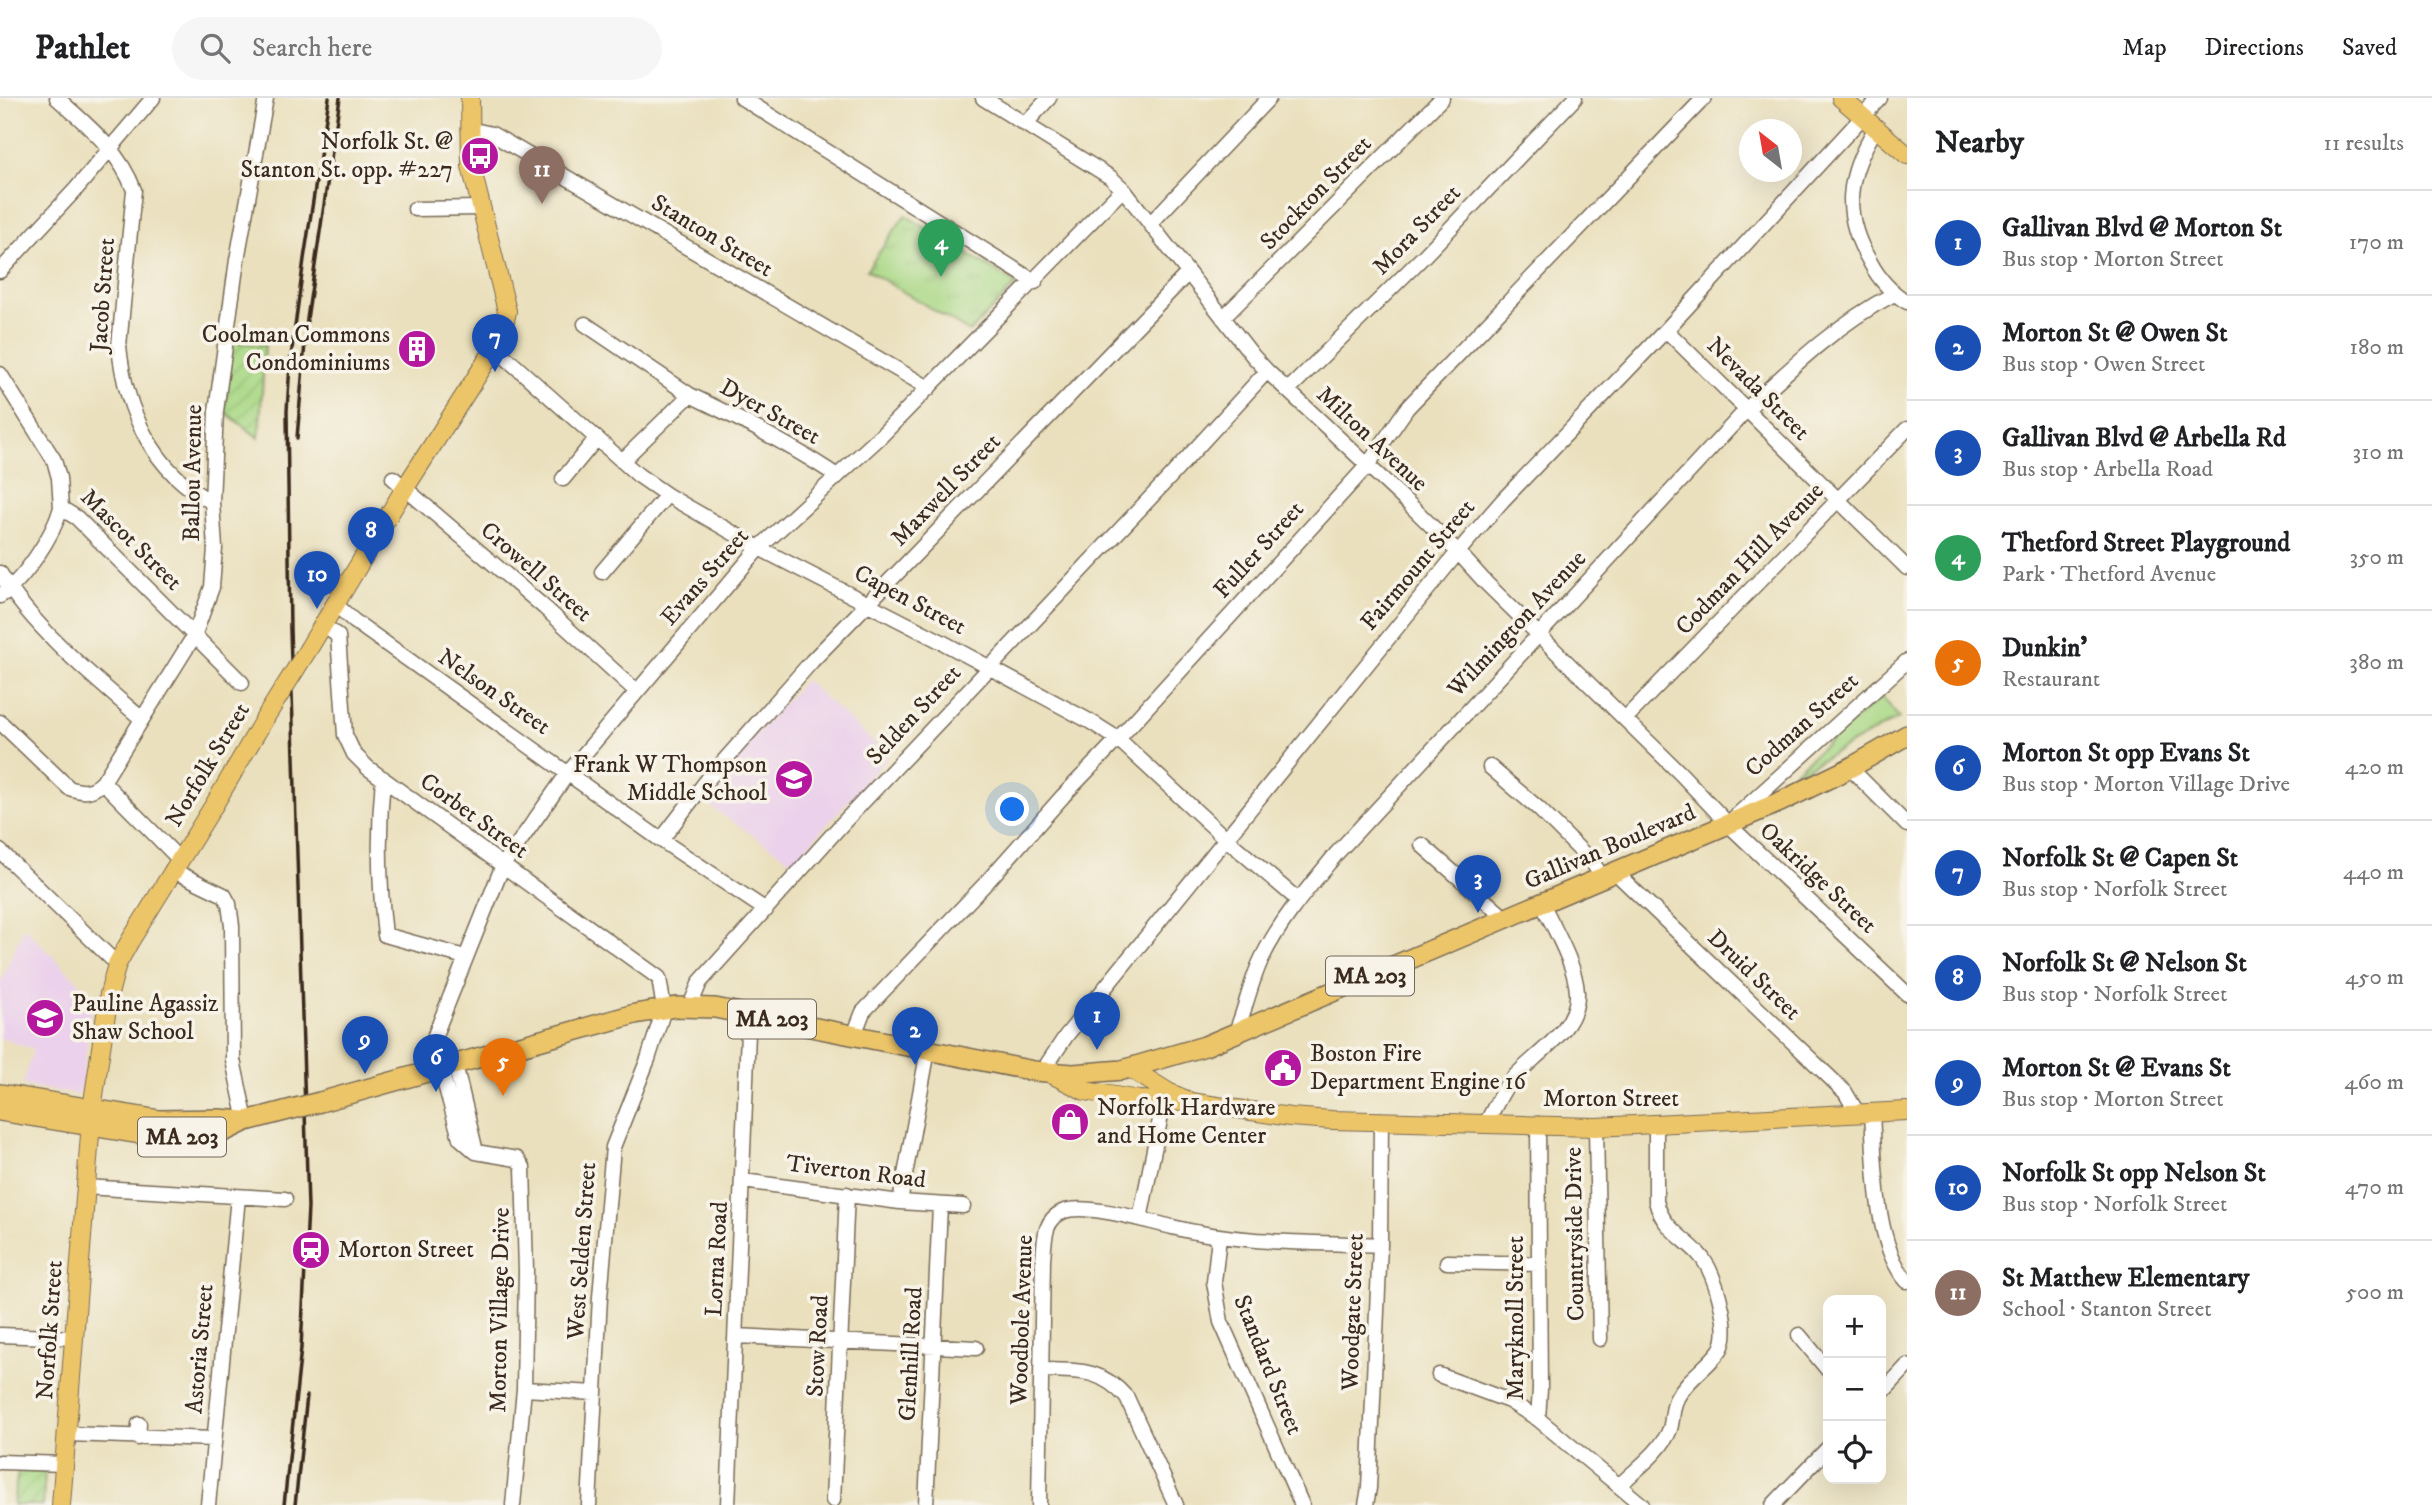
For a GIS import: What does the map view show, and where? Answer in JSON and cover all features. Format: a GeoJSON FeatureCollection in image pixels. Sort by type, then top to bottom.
{"type":"FeatureCollection","features":[{"type":"Feature","properties":{"kind":"highway","name":"Gallivan Boulevard"},"geometry":{"type":"LineString","coordinates":[[1131,1069],[1235,1034],[1728,824],[1850,768],[1907,735]]}},
{"type":"Feature","properties":{"kind":"highway","name":"Morton Street"},"geometry":{"type":"LineString","coordinates":[[0,1111],[162,1121],[246,1121],[635,1014],[690,1006],[710,1007],[929,1050],[1047,1069],[1090,1073],[1131,1069]]}},
{"type":"Feature","properties":{"kind":"highway","name":"Morton Street"},"geometry":{"type":"LineString","coordinates":[[0,1094],[91,1117]]}},
{"type":"Feature","properties":{"kind":"main road","name":"Norfolk Street"},"geometry":{"type":"LineString","coordinates":[[61,1505],[91,1117],[103,1021],[117,964],[335,604],[399,483],[502,335],[507,311],[505,294],[471,166],[470,98]]}},
{"type":"Feature","properties":{"kind":"main road"},"geometry":{"type":"LineString","coordinates":[[1841,98],[1907,155]]}},
{"type":"Feature","properties":{"kind":"main road","name":"Morton Street"},"geometry":{"type":"LineString","coordinates":[[1047,1069],[1085,1091],[1167,1097],[1290,1117],[1596,1127],[1907,1111]]}},
{"type":"Feature","properties":{"kind":"main road"},"geometry":{"type":"LineString","coordinates":[[1131,1069],[1167,1097]]}},
{"type":"Feature","properties":{"kind":"street","name":"Jacob Street"},"geometry":{"type":"LineString","coordinates":[[57,98],[111,148],[128,172],[134,190],[119,346],[121,371],[144,434],[156,453],[192,491],[212,502]]}},
{"type":"Feature","properties":{"kind":"street"},"geometry":{"type":"LineString","coordinates":[[0,271],[76,189],[153,98]]}},
{"type":"Feature","properties":{"kind":"street","name":"Ballou Avenue"},"geometry":{"type":"LineString","coordinates":[[103,782],[194,636],[212,587],[215,548],[212,502],[216,411],[230,301],[266,98]]}},
{"type":"Feature","properties":{"kind":"street"},"geometry":{"type":"LineString","coordinates":[[742,98],[1035,282]]}},
{"type":"Feature","properties":{"kind":"street","name":"Milton Avenue"},"geometry":{"type":"LineString","coordinates":[[983,98],[1110,177],[1123,189],[1267,371],[1458,552],[1728,824]]}},
{"type":"Feature","properties":{"kind":"street"},"geometry":{"type":"LineString","coordinates":[[1025,124],[1049,98]]}},
{"type":"Feature","properties":{"kind":"street"},"geometry":{"type":"LineString","coordinates":[[1150,224],[1269,98]]}},
{"type":"Feature","properties":{"kind":"street","name":"Stockton Street"},"geometry":{"type":"LineString","coordinates":[[1223,318],[1442,98]]}},
{"type":"Feature","properties":{"kind":"street","name":"Mora Street"},"geometry":{"type":"LineString","coordinates":[[1288,390],[1424,256],[1575,98]]}},
{"type":"Feature","properties":{"kind":"street","name":"Fuller Street"},"geometry":{"type":"LineString","coordinates":[[854,1035],[863,1012],[986,883],[1367,466],[1407,408],[1704,98]]}},
{"type":"Feature","properties":{"kind":"street","name":"Fairmount Street"},"geometry":{"type":"LineString","coordinates":[[1047,1069],[1073,1027],[1458,552],[1503,500],[1666,330],[1880,98]]}},
{"type":"Feature","properties":{"kind":"street"},"geometry":{"type":"LineString","coordinates":[[1876,128],[1853,175],[1850,190],[1851,216],[1858,243],[1881,281],[1907,302]]}},
{"type":"Feature","properties":{"kind":"street","name":"Stanton Street"},"geometry":{"type":"LineString","coordinates":[[469,129],[492,134],[929,388]]}},
{"type":"Feature","properties":{"kind":"street","name":"Evans Street"},"geometry":{"type":"LineString","coordinates":[[447,1067],[434,1045],[435,1035],[503,865],[568,773],[759,548],[881,436],[1035,282],[1123,189]]}},
{"type":"Feature","properties":{"kind":"street"},"geometry":{"type":"LineString","coordinates":[[415,209],[480,208]]}},
{"type":"Feature","properties":{"kind":"street","name":"Maxwell Street"},"geometry":{"type":"LineString","coordinates":[[661,840],[760,718],[867,603],[1188,273]]}},
{"type":"Feature","properties":{"kind":"street","name":"Wilmington Avenue"},"geometry":{"type":"LineString","coordinates":[[1235,1034],[1261,959],[1298,900],[1337,853],[1748,408],[1808,353],[1855,318],[1894,294]]}},
{"type":"Feature","properties":{"kind":"street"},"geometry":{"type":"LineString","coordinates":[[584,324],[690,395]]}},
{"type":"Feature","properties":{"kind":"street","name":"Nevada Street"},"geometry":{"type":"LineString","coordinates":[[1666,330],[1748,408],[1837,501],[1907,568]]}},
{"type":"Feature","properties":{"kind":"street","name":"Capen Street"},"geometry":{"type":"LineString","coordinates":[[495,348],[596,439],[667,495],[759,548],[1091,722],[1118,739],[1225,838],[1298,900]]}},
{"type":"Feature","properties":{"kind":"street","name":"Selden Street"},"geometry":{"type":"LineString","coordinates":[[690,1006],[700,982],[843,823],[1267,371]]}},
{"type":"Feature","properties":{"kind":"street","name":"Mascot Street"},"geometry":{"type":"LineString","coordinates":[[0,374],[54,460],[59,478],[61,508],[77,518],[242,683]]}},
{"type":"Feature","properties":{"kind":"street","name":"Dyer Street"},"geometry":{"type":"LineString","coordinates":[[622,461],[690,395],[733,416],[837,477]]}},
{"type":"Feature","properties":{"kind":"street","name":"Codman Hill Avenue"},"geometry":{"type":"LineString","coordinates":[[1625,719],[1907,429]]}},
{"type":"Feature","properties":{"kind":"street"},"geometry":{"type":"LineString","coordinates":[[563,479],[596,439]]}},
{"type":"Feature","properties":{"kind":"street","name":"Crowell Street"},"geometry":{"type":"LineString","coordinates":[[399,483],[636,691]]}},
{"type":"Feature","properties":{"kind":"street"},"geometry":{"type":"LineString","coordinates":[[602,572],[667,495]]}},
{"type":"Feature","properties":{"kind":"street"},"geometry":{"type":"LineString","coordinates":[[5,593],[55,526],[61,508]]}},
{"type":"Feature","properties":{"kind":"street"},"geometry":{"type":"LineString","coordinates":[[0,573],[5,593],[82,667],[142,719]]}},
{"type":"Feature","properties":{"kind":"street","name":"Nelson Street"},"geometry":{"type":"LineString","coordinates":[[335,604],[354,621],[661,840],[766,910]]}},
{"type":"Feature","properties":{"kind":"street"},"geometry":{"type":"LineString","coordinates":[[322,624],[338,636],[344,627],[354,621]]}},
{"type":"Feature","properties":{"kind":"street","name":"Corbet Street"},"geometry":{"type":"LineString","coordinates":[[338,636],[342,716],[348,744],[361,761],[659,978],[664,1009]]}},
{"type":"Feature","properties":{"kind":"street","name":"Codman Street"},"geometry":{"type":"LineString","coordinates":[[1728,824],[1907,661]]}},
{"type":"Feature","properties":{"kind":"street"},"geometry":{"type":"LineString","coordinates":[[0,722],[69,788],[81,792],[94,790],[103,782],[176,865],[224,895],[229,904],[232,926],[233,1060],[246,1121]]}},
{"type":"Feature","properties":{"kind":"street","name":"Druid Street"},"geometry":{"type":"LineString","coordinates":[[1490,767],[1539,809],[1593,863],[1609,874],[1845,1092],[1865,1114]]}},
{"type":"Feature","properties":{"kind":"street"},"geometry":{"type":"LineString","coordinates":[[1850,768],[1907,825]]}},
{"type":"Feature","properties":{"kind":"street"},"geometry":{"type":"LineString","coordinates":[[383,778],[380,808],[385,935],[466,957]]}},
{"type":"Feature","properties":{"kind":"street","name":"Oakridge Street"},"geometry":{"type":"LineString","coordinates":[[1728,824],[1907,994]]}},
{"type":"Feature","properties":{"kind":"street"},"geometry":{"type":"LineString","coordinates":[[1422,845],[1506,919]]}},
{"type":"Feature","properties":{"kind":"street"},"geometry":{"type":"LineString","coordinates":[[0,851],[117,964]]}},
{"type":"Feature","properties":{"kind":"street"},"geometry":{"type":"LineString","coordinates":[[1486,1123],[1508,1084],[1569,1023],[1576,1008],[1577,992],[1573,971],[1542,903]]}},
{"type":"Feature","properties":{"kind":"street","name":"West Selden Street"},"geometry":{"type":"LineString","coordinates":[[589,1505],[602,1261],[613,1147],[648,1059],[664,1009]]}},
{"type":"Feature","properties":{"kind":"street","name":"Lorna Road"},"geometry":{"type":"LineString","coordinates":[[728,1505],[748,1033],[751,1015]]}},
{"type":"Feature","properties":{"kind":"street"},"geometry":{"type":"LineString","coordinates":[[900,1202],[929,1050]]}},
{"type":"Feature","properties":{"kind":"street","name":"Morton Village Drive"},"geometry":{"type":"LineString","coordinates":[[447,1067],[460,1138],[475,1152],[517,1158],[523,1167],[526,1271],[524,1389],[513,1505]]}},
{"type":"Feature","properties":{"kind":"street"},"geometry":{"type":"LineString","coordinates":[[1140,1219],[1167,1097]]}},
{"type":"Feature","properties":{"kind":"street"},"geometry":{"type":"LineString","coordinates":[[1865,1114],[1884,1231],[1891,1256],[1907,1281]]}},
{"type":"Feature","properties":{"kind":"street","name":"Woodgate Street"},"geometry":{"type":"LineString","coordinates":[[1366,1505],[1380,1245],[1381,1121]]}},
{"type":"Feature","properties":{"kind":"street","name":"Maryknoll Street"},"geometry":{"type":"LineString","coordinates":[[1538,1124],[1538,1419],[1642,1505]]}},
{"type":"Feature","properties":{"kind":"street"},"geometry":{"type":"LineString","coordinates":[[1620,1485],[1662,1444],[1670,1430],[1676,1399],[1721,1349],[1725,1339],[1718,1292],[1707,1265],[1674,1233],[1659,1212],[1656,1201],[1656,1125]]}},
{"type":"Feature","properties":{"kind":"street","name":"Countryside Drive"},"geometry":{"type":"LineString","coordinates":[[1596,1127],[1600,1339]]}},
{"type":"Feature","properties":{"kind":"street","name":"Tiverton Road"},"geometry":{"type":"LineString","coordinates":[[743,1181],[900,1202],[963,1206]]}},
{"type":"Feature","properties":{"kind":"street"},"geometry":{"type":"LineString","coordinates":[[85,1186],[285,1199]]}},
{"type":"Feature","properties":{"kind":"street","name":"Stow Road"},"geometry":{"type":"LineString","coordinates":[[833,1500],[847,1194]]}},
{"type":"Feature","properties":{"kind":"street","name":"Astoria Street"},"geometry":{"type":"LineString","coordinates":[[208,1505],[238,1197]]}},
{"type":"Feature","properties":{"kind":"street","name":"Glenhill Road"},"geometry":{"type":"LineString","coordinates":[[926,1505],[940,1206]]}},
{"type":"Feature","properties":{"kind":"street","name":"Woodbole Avenue"},"geometry":{"type":"LineString","coordinates":[[1039,1505],[1043,1259],[1046,1228],[1050,1221],[1064,1211],[1077,1209],[1140,1219],[1219,1237],[1380,1245]]}},
{"type":"Feature","properties":{"kind":"street","name":"Standard Street"},"geometry":{"type":"LineString","coordinates":[[1219,1237],[1214,1282],[1221,1322],[1302,1505]]}},
{"type":"Feature","properties":{"kind":"street"},"geometry":{"type":"LineString","coordinates":[[1447,1262],[1540,1264]]}},
{"type":"Feature","properties":{"kind":"street"},"geometry":{"type":"LineString","coordinates":[[0,1335],[74,1338]]}},
{"type":"Feature","properties":{"kind":"street"},"geometry":{"type":"LineString","coordinates":[[1799,1335],[1823,1364]]}},
{"type":"Feature","properties":{"kind":"street"},"geometry":{"type":"LineString","coordinates":[[736,1336],[976,1348]]}},
{"type":"Feature","properties":{"kind":"street"},"geometry":{"type":"LineString","coordinates":[[1886,1389],[1907,1366]]}},
{"type":"Feature","properties":{"kind":"street"},"geometry":{"type":"LineString","coordinates":[[1042,1370],[1083,1371],[1100,1375],[1116,1386],[1127,1398],[1176,1505]]}},
{"type":"Feature","properties":{"kind":"street"},"geometry":{"type":"LineString","coordinates":[[1439,1375],[1509,1401],[1538,1419]]}},
{"type":"Feature","properties":{"kind":"street"},"geometry":{"type":"LineString","coordinates":[[524,1389],[595,1394]]}},
{"type":"Feature","properties":{"kind":"street"},"geometry":{"type":"LineString","coordinates":[[67,1434],[138,1431],[214,1439]]}},
{"type":"Feature","properties":{"kind":"street"},"geometry":{"type":"LineString","coordinates":[[1773,1505],[1823,1453]]}},
{"type":"Feature","properties":{"kind":"street"},"geometry":{"type":"LineString","coordinates":[[0,1462],[65,1464]]}},
{"type":"Feature","properties":{"kind":"shaded area","name":"Frank W Thompson Middle School"},"geometry":{"type":"Polygon","coordinates":[[[805,680],[889,756],[793,862],[702,801],[739,753],[805,680]]]}},
{"type":"Feature","properties":{"kind":"shaded area","name":"Pauline Agassiz Shaw School"},"geometry":{"type":"Polygon","coordinates":[[[24,927],[93,997],[80,1095],[23,1085],[33,1049],[0,1038],[0,983],[24,927]]]}},
{"type":"Feature","properties":{"kind":"green space"},"geometry":{"type":"Polygon","coordinates":[[[905,215],[1016,284],[970,332],[867,270],[905,215]]]}},
{"type":"Feature","properties":{"kind":"green space"},"geometry":{"type":"Polygon","coordinates":[[[231,342],[265,345],[259,438],[225,412],[231,342]]]}},
{"type":"Feature","properties":{"kind":"green space"},"geometry":{"type":"Polygon","coordinates":[[[1882,696],[1899,718],[1787,778],[1882,696]]]}},
{"type":"Feature","properties":{"kind":"green space"},"geometry":{"type":"Polygon","coordinates":[[[18,1471],[45,1471],[43,1505],[13,1505],[18,1471]]]}},
{"type":"Feature","properties":{"kind":"railway"},"geometry":{"type":"LineString","coordinates":[[284,1505],[301,1348],[308,1207],[290,629],[287,411],[290,364],[304,259],[329,98]]}},
{"type":"Feature","properties":{"kind":"railway"},"geometry":{"type":"LineString","coordinates":[[297,438],[307,319],[340,98]]}},
{"type":"Feature","properties":{"kind":"railway"},"geometry":{"type":"LineString","coordinates":[[295,1505],[307,1396]]}},
{"type":"Feature","properties":{"kind":"place","name":"Norfolk St. @ Stanton St. opp. #227"},"geometry":{"type":"Point","coordinates":[480,156]}},
{"type":"Feature","properties":{"kind":"place","name":"St Matthew Elementary"},"geometry":{"type":"Point","coordinates":[542,204]}},
{"type":"Feature","properties":{"kind":"place","name":"Thetford Street Playground"},"geometry":{"type":"Point","coordinates":[941,277]}},
{"type":"Feature","properties":{"kind":"place","name":"Coolman Commons Condominiums"},"geometry":{"type":"Point","coordinates":[417,349]}},
{"type":"Feature","properties":{"kind":"place","name":"Norfolk St @ Capen St"},"geometry":{"type":"Point","coordinates":[495,372]}},
{"type":"Feature","properties":{"kind":"place","name":"Norfolk St @ Nelson St"},"geometry":{"type":"Point","coordinates":[371,565]}},
{"type":"Feature","properties":{"kind":"place","name":"Norfolk St opp Nelson St"},"geometry":{"type":"Point","coordinates":[317,609]}},
{"type":"Feature","properties":{"kind":"place","name":"Frank W Thompson Middle School"},"geometry":{"type":"Point","coordinates":[794,779]}},
{"type":"Feature","properties":{"kind":"place","name":"Gallivan Blvd @ Arbella Rd"},"geometry":{"type":"Point","coordinates":[1478,913]}},
{"type":"Feature","properties":{"kind":"place","name":"Pauline Agassiz Shaw School"},"geometry":{"type":"Point","coordinates":[45,1018]}},
{"type":"Feature","properties":{"kind":"place","name":"Gallivan Blvd @ Morton St"},"geometry":{"type":"Point","coordinates":[1097,1050]}},
{"type":"Feature","properties":{"kind":"place","name":"Morton St @ Owen St"},"geometry":{"type":"Point","coordinates":[915,1065]}},
{"type":"Feature","properties":{"kind":"place","name":"Boston Fire Department Engine 16"},"geometry":{"type":"Point","coordinates":[1283,1068]}},
{"type":"Feature","properties":{"kind":"place","name":"Morton St @ Evans St"},"geometry":{"type":"Point","coordinates":[365,1074]}},
{"type":"Feature","properties":{"kind":"place","name":"Morton St opp Evans St"},"geometry":{"type":"Point","coordinates":[436,1092]}},
{"type":"Feature","properties":{"kind":"place","name":"Dunkin'"},"geometry":{"type":"Point","coordinates":[503,1096]}},
{"type":"Feature","properties":{"kind":"place","name":"Norfolk Hardware and Home Center"},"geometry":{"type":"Point","coordinates":[1070,1122]}},
{"type":"Feature","properties":{"kind":"place","name":"Morton Street"},"geometry":{"type":"Point","coordinates":[311,1250]}}]}
